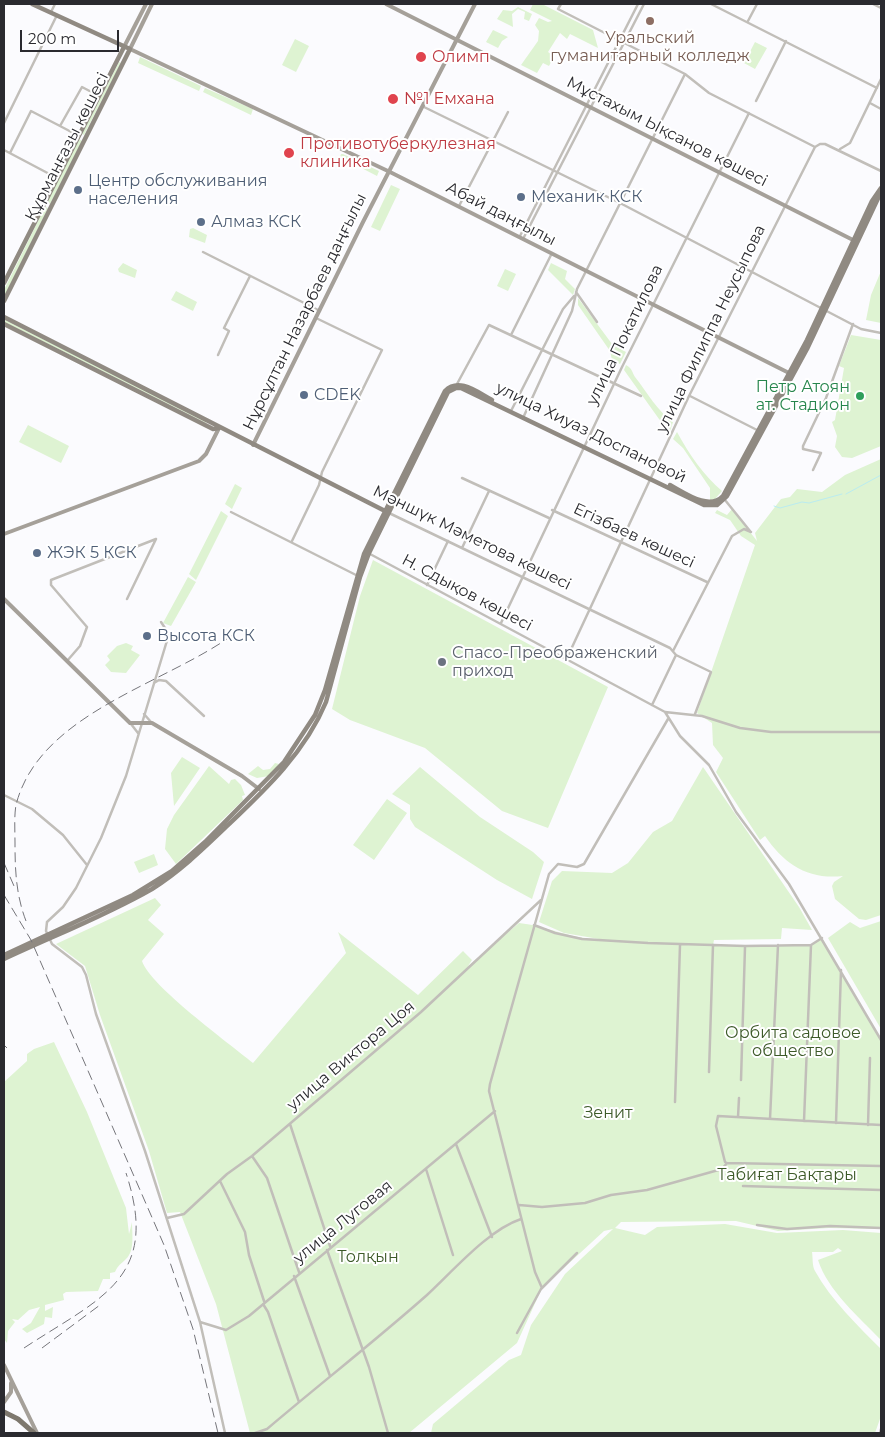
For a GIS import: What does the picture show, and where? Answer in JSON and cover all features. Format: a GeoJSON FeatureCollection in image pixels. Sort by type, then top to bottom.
{"type":"FeatureCollection","features":[{"type":"Feature","properties":{"kind":"highway"},"geometry":{"type":"LineString","coordinates":[[4,1412],[18,1419],[36,1433]]}},
{"type":"Feature","properties":{"kind":"main road","name":"Абай даңғылы"},"geometry":{"type":"LineString","coordinates":[[32,4],[390,172],[791,374]]}},
{"type":"Feature","properties":{"kind":"main road"},"geometry":{"type":"LineString","coordinates":[[124,46],[146,4]]}},
{"type":"Feature","properties":{"kind":"main road","name":"Құрманғазы көшесі"},"geometry":{"type":"LineString","coordinates":[[4,301],[152,4]]}},
{"type":"Feature","properties":{"kind":"main road","name":"Мұстахым Ықсанов көшесі"},"geometry":{"type":"LineString","coordinates":[[386,4],[855,241]]}},
{"type":"Feature","properties":{"kind":"main road","name":"Нұрсұлтан Назарбаев даңғылы"},"geometry":{"type":"LineString","coordinates":[[253,445],[476,4]]}},
{"type":"Feature","properties":{"kind":"main road","name":"Құрманғазы көшесі"},"geometry":{"type":"LineString","coordinates":[[4,283],[124,46]]}},
{"type":"Feature","properties":{"kind":"main road"},"geometry":{"type":"LineString","coordinates":[[79,136],[85,139]]}},
{"type":"Feature","properties":{"kind":"main road"},"geometry":{"type":"LineString","coordinates":[[725,500],[824,309],[881,190]]}},
{"type":"Feature","properties":{"kind":"main road"},"geometry":{"type":"LineString","coordinates":[[44,203],[51,207]]}},
{"type":"Feature","properties":{"kind":"main road","name":"Мәншүк Мәметова көшесі"},"geometry":{"type":"LineString","coordinates":[[4,317],[210,420],[219,428],[387,512]]}},
{"type":"Feature","properties":{"kind":"main road","name":"Мәншүк Мәметова көшесі"},"geometry":{"type":"LineString","coordinates":[[4,324],[213,429],[219,428]]}},
{"type":"Feature","properties":{"kind":"main road"},"geometry":{"type":"LineString","coordinates":[[349,609],[356,575],[366,553],[448,392],[457,386]]}},
{"type":"Feature","properties":{"kind":"main road","name":"улица Хиуаз Доспановой"},"geometry":{"type":"LineString","coordinates":[[457,386],[710,506],[718,505],[725,500]]}},
{"type":"Feature","properties":{"kind":"main road"},"geometry":{"type":"LineString","coordinates":[[4,534],[199,461],[206,454],[219,428]]}},
{"type":"Feature","properties":{"kind":"main road","name":"улица Хиуаз Доспановой"},"geometry":{"type":"LineString","coordinates":[[650,478],[707,502],[715,502],[726,490],[760,432]]}},
{"type":"Feature","properties":{"kind":"main road"},"geometry":{"type":"LineString","coordinates":[[4,959],[133,895],[172,871],[190,857],[261,790],[293,749],[315,715],[325,690],[366,553]]}},
{"type":"Feature","properties":{"kind":"main road"},"geometry":{"type":"LineString","coordinates":[[4,599],[130,723],[152,723],[242,776],[261,790]]}},
{"type":"Feature","properties":{"kind":"main road"},"geometry":{"type":"LineString","coordinates":[[4,955],[55,933]]}},
{"type":"Feature","properties":{"kind":"main road"},"geometry":{"type":"LineString","coordinates":[[4,1365],[36,1433]]}},
{"type":"Feature","properties":{"kind":"main road"},"geometry":{"type":"LineString","coordinates":[[4,1402],[11,1392],[11,1381]]}},
{"type":"Feature","properties":{"kind":"street"},"geometry":{"type":"LineString","coordinates":[[51,12],[55,4]]}},
{"type":"Feature","properties":{"kind":"street"},"geometry":{"type":"LineString","coordinates":[[561,4],[558,9],[685,74],[708,93],[815,147],[822,143],[881,171]]}},
{"type":"Feature","properties":{"kind":"street"},"geometry":{"type":"LineString","coordinates":[[521,238],[557,172],[638,4]]}},
{"type":"Feature","properties":{"kind":"street"},"geometry":{"type":"LineString","coordinates":[[521,238],[553,171],[644,4]]}},
{"type":"Feature","properties":{"kind":"street"},"geometry":{"type":"LineString","coordinates":[[711,4],[877,88]]}},
{"type":"Feature","properties":{"kind":"street"},"geometry":{"type":"LineString","coordinates":[[748,22],[757,4]]}},
{"type":"Feature","properties":{"kind":"street"},"geometry":{"type":"LineString","coordinates":[[873,4],[881,8]]}},
{"type":"Feature","properties":{"kind":"street"},"geometry":{"type":"LineString","coordinates":[[4,123],[57,15]]}},
{"type":"Feature","properties":{"kind":"street"},"geometry":{"type":"LineString","coordinates":[[756,101],[786,41]]}},
{"type":"Feature","properties":{"kind":"street"},"geometry":{"type":"LineString","coordinates":[[523,416],[572,311],[576,294],[685,74]]}},
{"type":"Feature","properties":{"kind":"street"},"geometry":{"type":"LineString","coordinates":[[836,149],[843,149],[848,145],[881,79]]}},
{"type":"Feature","properties":{"kind":"street"},"geometry":{"type":"LineString","coordinates":[[60,126],[82,87],[99,96]]}},
{"type":"Feature","properties":{"kind":"street"},"geometry":{"type":"LineString","coordinates":[[870,103],[881,109]]}},
{"type":"Feature","properties":{"kind":"street"},"geometry":{"type":"LineString","coordinates":[[424,106],[620,203],[685,239],[752,271],[861,329],[881,333]]}},
{"type":"Feature","properties":{"kind":"street"},"geometry":{"type":"LineString","coordinates":[[10,154],[30,111],[79,136]]}},
{"type":"Feature","properties":{"kind":"street"},"geometry":{"type":"LineString","coordinates":[[459,206],[508,112]]}},
{"type":"Feature","properties":{"kind":"street","name":"улица Покатилова"},"geometry":{"type":"LineString","coordinates":[[501,623],[524,578],[552,510],[749,113]]}},
{"type":"Feature","properties":{"kind":"street","name":"улица Филиппа Неусыпова"},"geometry":{"type":"LineString","coordinates":[[567,658],[689,396],[815,147]]}},
{"type":"Feature","properties":{"kind":"street"},"geometry":{"type":"LineString","coordinates":[[4,150],[57,178]]}},
{"type":"Feature","properties":{"kind":"street"},"geometry":{"type":"LineString","coordinates":[[203,252],[320,311]]}},
{"type":"Feature","properties":{"kind":"street"},"geometry":{"type":"LineString","coordinates":[[511,335],[552,253]]}},
{"type":"Feature","properties":{"kind":"street"},"geometry":{"type":"LineString","coordinates":[[218,355],[229,331],[224,328],[250,276]]}},
{"type":"Feature","properties":{"kind":"street"},"geometry":{"type":"LineString","coordinates":[[576,294],[597,322]]}},
{"type":"Feature","properties":{"kind":"street"},"geometry":{"type":"LineString","coordinates":[[512,411],[541,350],[563,310],[576,294]]}},
{"type":"Feature","properties":{"kind":"street"},"geometry":{"type":"LineString","coordinates":[[292,542],[318,488],[320,478],[382,350],[316,318]]}},
{"type":"Feature","properties":{"kind":"street"},"geometry":{"type":"LineString","coordinates":[[813,470],[820,453],[803,449],[803,446],[826,398],[854,324]]}},
{"type":"Feature","properties":{"kind":"street"},"geometry":{"type":"LineString","coordinates":[[457,386],[489,325],[641,396]]}},
{"type":"Feature","properties":{"kind":"street"},"geometry":{"type":"LineString","coordinates":[[689,396],[760,432]]}},
{"type":"Feature","properties":{"kind":"street","name":"Егізбаев көшесі"},"geometry":{"type":"LineString","coordinates":[[462,478],[549,518]]}},
{"type":"Feature","properties":{"kind":"street"},"geometry":{"type":"LineString","coordinates":[[462,548],[489,490]]}},
{"type":"Feature","properties":{"kind":"street"},"geometry":{"type":"LineString","coordinates":[[673,651],[732,536],[744,529],[751,532],[725,500]]}},
{"type":"Feature","properties":{"kind":"street","name":"Егізбаев көшесі"},"geometry":{"type":"LineString","coordinates":[[552,510],[707,582]]}},
{"type":"Feature","properties":{"kind":"street"},"geometry":{"type":"LineString","coordinates":[[231,512],[356,575]]}},
{"type":"Feature","properties":{"kind":"street","name":"Мәншүк Мәметова көшесі"},"geometry":{"type":"LineString","coordinates":[[387,512],[589,608],[711,672],[695,714]]}},
{"type":"Feature","properties":{"kind":"street"},"geometry":{"type":"LineString","coordinates":[[66,662],[80,646],[87,627],[51,586],[51,580],[156,539],[127,599]]}},
{"type":"Feature","properties":{"kind":"street"},"geometry":{"type":"LineString","coordinates":[[427,585],[448,541]]}},
{"type":"Feature","properties":{"kind":"street","name":"Н. Сдықов көшесі"},"geometry":{"type":"LineString","coordinates":[[366,553],[567,658],[665,712]]}},
{"type":"Feature","properties":{"kind":"street"},"geometry":{"type":"LineString","coordinates":[[161,622],[169,634],[126,776],[102,838],[70,897],[47,922],[46,931],[52,944],[84,970],[96,1014],[167,1218],[200,1322],[225,1433]]}},
{"type":"Feature","properties":{"kind":"street"},"geometry":{"type":"LineString","coordinates":[[652,705],[676,655]]}},
{"type":"Feature","properties":{"kind":"street"},"geometry":{"type":"LineString","coordinates":[[154,683],[159,680],[166,681],[204,716]]}},
{"type":"Feature","properties":{"kind":"street"},"geometry":{"type":"LineString","coordinates":[[665,712],[695,714],[740,728],[771,732],[881,732]]}},
{"type":"Feature","properties":{"kind":"street"},"geometry":{"type":"LineString","coordinates":[[665,712],[680,736],[709,765],[736,812],[790,884],[881,1040]]}},
{"type":"Feature","properties":{"kind":"street"},"geometry":{"type":"LineString","coordinates":[[144,714],[152,723]]}},
{"type":"Feature","properties":{"kind":"street"},"geometry":{"type":"LineString","coordinates":[[542,1288],[535,1272],[521,1219],[489,1090],[490,1084],[548,874],[555,866],[564,863],[577,867],[584,864],[668,718]]}},
{"type":"Feature","properties":{"kind":"street"},"geometry":{"type":"LineString","coordinates":[[130,723],[138,734]]}},
{"type":"Feature","properties":{"kind":"street"},"geometry":{"type":"LineString","coordinates":[[4,795],[32,808],[63,835],[87,865]]}},
{"type":"Feature","properties":{"kind":"street","name":"улица Виктора Цоя"},"geometry":{"type":"LineString","coordinates":[[167,1218],[184,1214],[220,1181],[290,1124],[421,1012],[542,899]]}},
{"type":"Feature","properties":{"kind":"street"},"geometry":{"type":"LineString","coordinates":[[534,925],[582,939],[680,945],[811,945],[822,938]]}},
{"type":"Feature","properties":{"kind":"street"},"geometry":{"type":"LineString","coordinates":[[675,1102],[680,945]]}},
{"type":"Feature","properties":{"kind":"street"},"geometry":{"type":"LineString","coordinates":[[708,1072],[713,945]]}},
{"type":"Feature","properties":{"kind":"street"},"geometry":{"type":"LineString","coordinates":[[770,1118],[778,945]]}},
{"type":"Feature","properties":{"kind":"street"},"geometry":{"type":"LineString","coordinates":[[804,1121],[811,945]]}},
{"type":"Feature","properties":{"kind":"street"},"geometry":{"type":"LineString","coordinates":[[741,1080],[745,946]]}},
{"type":"Feature","properties":{"kind":"street"},"geometry":{"type":"LineString","coordinates":[[836,1123],[841,969]]}},
{"type":"Feature","properties":{"kind":"street"},"geometry":{"type":"LineString","coordinates":[[868,1125],[870,1058]]}},
{"type":"Feature","properties":{"kind":"street"},"geometry":{"type":"LineString","coordinates":[[738,1117],[739,1098]]}},
{"type":"Feature","properties":{"kind":"street","name":"улица Луговая"},"geometry":{"type":"LineString","coordinates":[[200,1322],[226,1330],[248,1316],[495,1111]]}},
{"type":"Feature","properties":{"kind":"street"},"geometry":{"type":"LineString","coordinates":[[727,1163],[716,1126],[718,1116],[881,1126]]}},
{"type":"Feature","properties":{"kind":"street"},"geometry":{"type":"LineString","coordinates":[[290,1124],[330,1246]]}},
{"type":"Feature","properties":{"kind":"street"},"geometry":{"type":"LineString","coordinates":[[456,1144],[492,1237]]}},
{"type":"Feature","properties":{"kind":"street"},"geometry":{"type":"LineString","coordinates":[[252,1156],[267,1178],[300,1272]]}},
{"type":"Feature","properties":{"kind":"street"},"geometry":{"type":"LineString","coordinates":[[519,1205],[542,1207],[585,1203],[611,1195],[668,1185],[722,1169],[727,1163]]}},
{"type":"Feature","properties":{"kind":"street"},"geometry":{"type":"LineString","coordinates":[[727,1163],[881,1166]]}},
{"type":"Feature","properties":{"kind":"street"},"geometry":{"type":"LineString","coordinates":[[426,1169],[453,1255]]}},
{"type":"Feature","properties":{"kind":"street"},"geometry":{"type":"LineString","coordinates":[[220,1181],[245,1232],[249,1255],[264,1303],[299,1402]]}},
{"type":"Feature","properties":{"kind":"street"},"geometry":{"type":"LineString","coordinates":[[743,1186],[881,1190]]}},
{"type":"Feature","properties":{"kind":"street"},"geometry":{"type":"LineString","coordinates":[[255,1433],[267,1429],[492,1237],[521,1219]]}},
{"type":"Feature","properties":{"kind":"street"},"geometry":{"type":"LineString","coordinates":[[757,1225],[787,1229],[830,1226],[881,1228]]}},
{"type":"Feature","properties":{"kind":"street"},"geometry":{"type":"LineString","coordinates":[[327,1250],[362,1349],[388,1433]]}},
{"type":"Feature","properties":{"kind":"street"},"geometry":{"type":"LineString","coordinates":[[517,1333],[542,1288],[577,1253]]}},
{"type":"Feature","properties":{"kind":"street"},"geometry":{"type":"LineString","coordinates":[[294,1276],[330,1376]]}},
{"type":"Feature","properties":{"kind":"street"},"geometry":{"type":"LineString","coordinates":[[880,1433],[881,1429]]}},
{"type":"Feature","properties":{"kind":"green space"},"geometry":{"type":"Polygon","coordinates":[[[533,4],[542,4],[593,30],[598,48],[570,34],[567,39],[560,33],[548,52],[554,56],[549,66],[543,63],[537,73],[521,65],[538,41],[539,31],[535,25],[539,18],[548,22],[552,21],[530,10],[533,4]]]}},
{"type":"Feature","properties":{"kind":"green space"},"geometry":{"type":"Polygon","coordinates":[[[518,7],[532,14],[529,21],[524,19],[525,12],[518,9],[512,14],[513,27],[497,19],[503,10],[512,11],[518,7]]]}},
{"type":"Feature","properties":{"kind":"green space"},"geometry":{"type":"Polygon","coordinates":[[[493,30],[508,37],[502,41],[498,48],[486,42],[493,30]]]}},
{"type":"Feature","properties":{"kind":"green space"},"geometry":{"type":"Polygon","coordinates":[[[295,39],[309,46],[296,72],[282,65],[295,39]]]}},
{"type":"Feature","properties":{"kind":"green space"},"geometry":{"type":"Polygon","coordinates":[[[755,42],[767,48],[755,69],[744,63],[755,42]]]}},
{"type":"Feature","properties":{"kind":"green space"},"geometry":{"type":"Polygon","coordinates":[[[140,57],[201,86],[199,91],[138,63],[140,57]]]}},
{"type":"Feature","properties":{"kind":"green space"},"geometry":{"type":"Polygon","coordinates":[[[119,62],[121,63],[84,135],[82,134],[119,62]]]}},
{"type":"Feature","properties":{"kind":"green space"},"geometry":{"type":"Polygon","coordinates":[[[205,88],[253,109],[251,115],[203,92],[205,88]]]}},
{"type":"Feature","properties":{"kind":"green space"},"geometry":{"type":"Polygon","coordinates":[[[79,139],[82,141],[50,204],[47,202],[79,139]]]}},
{"type":"Feature","properties":{"kind":"green space"},"geometry":{"type":"Polygon","coordinates":[[[341,154],[379,171],[377,176],[340,157],[341,154]]]}},
{"type":"Feature","properties":{"kind":"green space"},"geometry":{"type":"Polygon","coordinates":[[[391,185],[400,189],[380,231],[371,227],[391,185]]]}},
{"type":"Feature","properties":{"kind":"green space"},"geometry":{"type":"Polygon","coordinates":[[[45,207],[48,208],[4,297],[4,290],[45,207]]]}},
{"type":"Feature","properties":{"kind":"green space"},"geometry":{"type":"Polygon","coordinates":[[[193,228],[207,235],[205,243],[189,237],[190,229],[193,228]]]}},
{"type":"Feature","properties":{"kind":"green space"},"geometry":{"type":"Polygon","coordinates":[[[123,263],[137,270],[135,278],[119,272],[118,269],[123,263]]]}},
{"type":"Feature","properties":{"kind":"green space"},"geometry":{"type":"Polygon","coordinates":[[[551,263],[567,271],[565,279],[575,289],[573,295],[548,270],[551,263]]]}},
{"type":"Feature","properties":{"kind":"green space"},"geometry":{"type":"Polygon","coordinates":[[[505,269],[516,274],[508,291],[497,286],[505,269]]]}},
{"type":"Feature","properties":{"kind":"green space"},"geometry":{"type":"Polygon","coordinates":[[[881,271],[881,323],[866,320],[871,295],[881,271]]]}},
{"type":"Feature","properties":{"kind":"green space"},"geometry":{"type":"Polygon","coordinates":[[[176,291],[197,302],[193,311],[171,300],[176,291]]]}},
{"type":"Feature","properties":{"kind":"green space"},"geometry":{"type":"Polygon","coordinates":[[[578,298],[612,344],[626,352],[620,364],[612,360],[610,351],[578,305],[578,298]]]}},
{"type":"Feature","properties":{"kind":"green space"},"geometry":{"type":"Polygon","coordinates":[[[5,320],[207,421],[206,423],[4,322],[5,320]]]}},
{"type":"Feature","properties":{"kind":"green space","name":"Петр Атоян ат. Стадион"},"geometry":{"type":"Polygon","coordinates":[[[851,335],[881,340],[881,446],[852,458],[842,457],[835,447],[837,436],[832,422],[835,420],[844,368],[839,366],[851,335]]]}},
{"type":"Feature","properties":{"kind":"green space"},"geometry":{"type":"Polygon","coordinates":[[[626,365],[631,369],[658,407],[673,422],[670,431],[659,419],[624,370],[626,365]]]}},
{"type":"Feature","properties":{"kind":"green space"},"geometry":{"type":"Polygon","coordinates":[[[28,425],[69,446],[61,463],[19,442],[28,425]]]}},
{"type":"Feature","properties":{"kind":"green space"},"geometry":{"type":"Polygon","coordinates":[[[677,432],[697,464],[722,491],[715,499],[710,500],[710,488],[683,448],[673,439],[677,432]]]}},
{"type":"Feature","properties":{"kind":"green space"},"geometry":{"type":"Polygon","coordinates":[[[881,459],[881,915],[866,920],[859,919],[835,899],[832,886],[834,882],[843,876],[830,877],[798,868],[780,855],[765,836],[760,840],[716,772],[723,758],[713,745],[712,723],[697,713],[755,545],[741,536],[730,520],[715,513],[717,510],[727,515],[732,509],[757,541],[755,533],[781,499],[790,497],[797,489],[822,492],[845,475],[881,459]]]}},
{"type":"Feature","properties":{"kind":"green space"},"geometry":{"type":"Polygon","coordinates":[[[235,484],[242,488],[232,509],[225,504],[235,484]]]}},
{"type":"Feature","properties":{"kind":"green space"},"geometry":{"type":"Polygon","coordinates":[[[221,511],[228,516],[196,580],[189,574],[221,511]]]}},
{"type":"Feature","properties":{"kind":"green space"},"geometry":{"type":"Polygon","coordinates":[[[373,560],[608,687],[548,828],[502,811],[425,748],[350,720],[332,709],[360,596],[373,560]]]}},
{"type":"Feature","properties":{"kind":"green space"},"geometry":{"type":"Polygon","coordinates":[[[188,577],[196,582],[171,626],[163,623],[188,577]]]}},
{"type":"Feature","properties":{"kind":"green space"},"geometry":{"type":"Polygon","coordinates":[[[126,643],[133,646],[131,650],[140,655],[126,673],[111,672],[105,665],[110,660],[107,656],[117,646],[126,643]]]}},
{"type":"Feature","properties":{"kind":"green space"},"geometry":{"type":"Polygon","coordinates":[[[182,757],[200,768],[174,806],[171,773],[182,757]]]}},
{"type":"Feature","properties":{"kind":"green space"},"geometry":{"type":"Polygon","coordinates":[[[275,763],[279,764],[269,776],[257,778],[248,774],[258,766],[263,770],[270,769],[275,763]]]}},
{"type":"Feature","properties":{"kind":"green space"},"geometry":{"type":"Polygon","coordinates":[[[209,766],[229,784],[231,780],[235,779],[241,785],[245,795],[242,796],[243,800],[176,864],[165,849],[167,829],[174,815],[209,766]]]}},
{"type":"Feature","properties":{"kind":"green space"},"geometry":{"type":"Polygon","coordinates":[[[420,767],[480,817],[533,852],[544,862],[532,899],[497,880],[415,827],[410,819],[410,805],[392,794],[420,767]]]}},
{"type":"Feature","properties":{"kind":"green space"},"geometry":{"type":"Polygon","coordinates":[[[703,767],[799,907],[812,930],[782,928],[781,939],[714,940],[713,945],[811,945],[822,938],[881,1040],[881,1229],[829,1228],[778,1231],[736,1221],[621,1222],[615,1228],[645,1235],[657,1227],[725,1224],[777,1233],[843,1230],[881,1233],[881,1340],[837,1293],[818,1260],[842,1251],[838,1248],[833,1252],[812,1252],[814,1269],[821,1282],[845,1312],[881,1349],[881,1416],[875,1433],[431,1433],[433,1424],[509,1360],[521,1355],[531,1325],[565,1274],[613,1229],[604,1231],[542,1288],[517,1343],[409,1433],[250,1433],[216,1304],[180,1212],[167,1213],[149,1151],[100,1015],[85,966],[56,944],[155,898],[161,905],[148,920],[164,934],[142,961],[148,972],[174,999],[253,1063],[346,953],[338,932],[418,995],[463,951],[472,960],[468,966],[519,923],[579,937],[599,939],[564,933],[539,922],[552,881],[562,871],[612,873],[628,863],[653,832],[672,821],[703,767]]]}},
{"type":"Feature","properties":{"kind":"green space"},"geometry":{"type":"Polygon","coordinates":[[[387,799],[407,813],[374,860],[353,845],[387,799]]]}},
{"type":"Feature","properties":{"kind":"green space"},"geometry":{"type":"Polygon","coordinates":[[[154,854],[158,865],[139,873],[134,862],[154,854]]]}},
{"type":"Feature","properties":{"kind":"green space"},"geometry":{"type":"Polygon","coordinates":[[[881,921],[881,1029],[828,938],[850,922],[860,928],[881,921]]]}},
{"type":"Feature","properties":{"kind":"green space"},"geometry":{"type":"Polygon","coordinates":[[[54,1042],[87,1112],[126,1208],[129,1234],[132,1222],[132,1247],[129,1256],[118,1266],[115,1272],[110,1273],[110,1279],[103,1279],[98,1291],[66,1292],[63,1294],[64,1300],[45,1305],[45,1311],[53,1307],[52,1318],[45,1317],[44,1324],[27,1333],[22,1329],[31,1323],[40,1307],[29,1310],[18,1320],[12,1319],[15,1322],[8,1331],[7,1343],[4,1339],[4,1082],[27,1061],[27,1054],[34,1049],[54,1042]]]}},
{"type":"Feature","properties":{"kind":"waterway"},"geometry":{"type":"LineString","coordinates":[[846,494],[881,475]]}},
{"type":"Feature","properties":{"kind":"waterway"},"geometry":{"type":"LineString","coordinates":[[774,506],[780,508],[802,502],[809,503],[842,494]]}},
{"type":"Feature","properties":{"kind":"railway"},"geometry":{"type":"LineString","coordinates":[[26,921],[20,902],[17,882],[15,819],[16,805],[29,773],[50,746],[77,724],[108,704],[206,652],[234,634]]}},
{"type":"Feature","properties":{"kind":"railway"},"geometry":{"type":"LineString","coordinates":[[4,863],[14,886]]}},
{"type":"Feature","properties":{"kind":"railway"},"geometry":{"type":"LineString","coordinates":[[4,895],[31,940],[164,1245],[193,1329],[218,1433]]}},
{"type":"Feature","properties":{"kind":"railway"},"geometry":{"type":"LineString","coordinates":[[4,1045],[7,1048]]}},
{"type":"Feature","properties":{"kind":"railway"},"geometry":{"type":"LineString","coordinates":[[24,1348],[99,1299],[117,1282],[129,1262],[136,1238],[135,1209],[126,1173]]}},
{"type":"Feature","properties":{"kind":"railway"},"geometry":{"type":"LineString","coordinates":[[42,1348],[100,1305]]}},
{"type":"Feature","properties":{"kind":"place","name":"Уральский гуманитарный колледж"},"geometry":{"type":"Point","coordinates":[650,21]}},
{"type":"Feature","properties":{"kind":"place","name":"Олимп"},"geometry":{"type":"Point","coordinates":[421,57]}},
{"type":"Feature","properties":{"kind":"place","name":"№1 Емхана"},"geometry":{"type":"Point","coordinates":[393,99]}},
{"type":"Feature","properties":{"kind":"place","name":"Противотуберкулезная клиника"},"geometry":{"type":"Point","coordinates":[289,153]}},
{"type":"Feature","properties":{"kind":"place","name":"Центр обслуживания наcеления"},"geometry":{"type":"Point","coordinates":[78,190]}},
{"type":"Feature","properties":{"kind":"place","name":"Механик КСК"},"geometry":{"type":"Point","coordinates":[521,197]}},
{"type":"Feature","properties":{"kind":"place","name":"Алмаз КСК"},"geometry":{"type":"Point","coordinates":[201,222]}},
{"type":"Feature","properties":{"kind":"place","name":"CDEK"},"geometry":{"type":"Point","coordinates":[304,395]}},
{"type":"Feature","properties":{"kind":"place","name":"Петр Атоян ат. Стадион"},"geometry":{"type":"Point","coordinates":[860,396]}},
{"type":"Feature","properties":{"kind":"place","name":"ЖЭК 5 КСК"},"geometry":{"type":"Point","coordinates":[37,553]}},
{"type":"Feature","properties":{"kind":"place","name":"Высота КСК"},"geometry":{"type":"Point","coordinates":[147,636]}},
{"type":"Feature","properties":{"kind":"place","name":"Спасо-Преображенский приход"},"geometry":{"type":"Point","coordinates":[442,662]}},
{"type":"Feature","properties":{"kind":"park label","name":"Орбита садовое общество"},"geometry":{"type":"Point","coordinates":[793,1042]}},
{"type":"Feature","properties":{"kind":"park label","name":"Зенит"},"geometry":{"type":"Point","coordinates":[608,1113]}},
{"type":"Feature","properties":{"kind":"park label","name":"Табиғат Бақтары"},"geometry":{"type":"Point","coordinates":[787,1175]}},
{"type":"Feature","properties":{"kind":"park label","name":"Толқын"},"geometry":{"type":"Point","coordinates":[368,1257]}}]}
